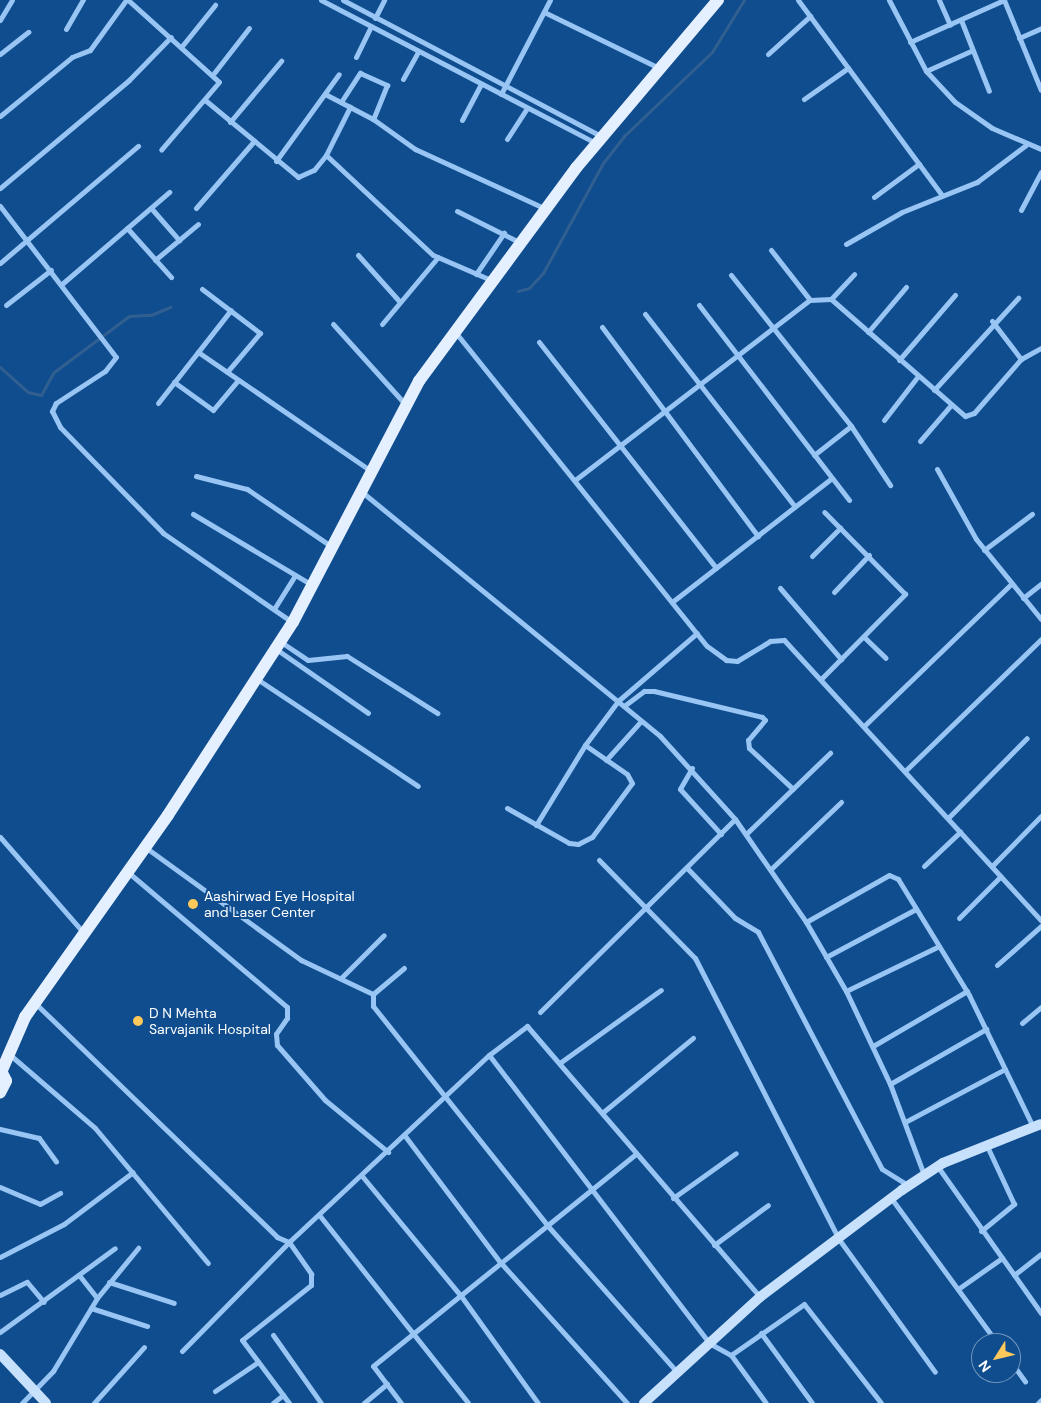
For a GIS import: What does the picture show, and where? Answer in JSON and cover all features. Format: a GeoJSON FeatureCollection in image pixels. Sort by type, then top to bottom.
{"type":"FeatureCollection","features":[{"type":"Feature","properties":{"kind":"main road"},"geometry":{"type":"LineString","coordinates":[[0,1093],[6,1081],[1,1070],[4,1051],[258,679],[313,586],[406,406],[455,331],[600,140],[718,0]]}},
{"type":"Feature","properties":{"kind":"street"},"geometry":{"type":"LineString","coordinates":[[0,20],[12,0]]}},
{"type":"Feature","properties":{"kind":"street"},"geometry":{"type":"LineString","coordinates":[[66,29],[83,0]]}},
{"type":"Feature","properties":{"kind":"street"},"geometry":{"type":"LineString","coordinates":[[0,116],[72,57],[90,50],[127,0],[214,72],[219,82],[161,150]]}},
{"type":"Feature","properties":{"kind":"street"},"geometry":{"type":"LineString","coordinates":[[321,0],[370,28],[527,108],[600,140]]}},
{"type":"Feature","properties":{"kind":"street"},"geometry":{"type":"LineString","coordinates":[[343,0],[507,84],[600,140]]}},
{"type":"Feature","properties":{"kind":"street"},"geometry":{"type":"LineString","coordinates":[[375,18],[384,0]]}},
{"type":"Feature","properties":{"kind":"street"},"geometry":{"type":"LineString","coordinates":[[501,94],[550,0]]}},
{"type":"Feature","properties":{"kind":"street"},"geometry":{"type":"LineString","coordinates":[[798,0],[942,195]]}},
{"type":"Feature","properties":{"kind":"street"},"geometry":{"type":"LineString","coordinates":[[890,0],[926,71],[955,102],[1026,145],[1041,149]]}},
{"type":"Feature","properties":{"kind":"street"},"geometry":{"type":"LineString","coordinates":[[938,0],[950,25]]}},
{"type":"Feature","properties":{"kind":"street"},"geometry":{"type":"LineString","coordinates":[[910,42],[1004,0],[1019,38],[1039,79],[1041,90]]}},
{"type":"Feature","properties":{"kind":"street"},"geometry":{"type":"LineString","coordinates":[[182,46],[215,5]]}},
{"type":"Feature","properties":{"kind":"street"},"geometry":{"type":"LineString","coordinates":[[544,12],[659,68]]}},
{"type":"Feature","properties":{"kind":"street"},"geometry":{"type":"LineString","coordinates":[[768,54],[810,16]]}},
{"type":"Feature","properties":{"kind":"street"},"geometry":{"type":"LineString","coordinates":[[961,20],[989,91]]}},
{"type":"Feature","properties":{"kind":"street"},"geometry":{"type":"LineString","coordinates":[[214,72],[249,28]]}},
{"type":"Feature","properties":{"kind":"street"},"geometry":{"type":"LineString","coordinates":[[356,57],[370,28]]}},
{"type":"Feature","properties":{"kind":"street"},"geometry":{"type":"LineString","coordinates":[[1019,38],[1041,28]]}},
{"type":"Feature","properties":{"kind":"street"},"geometry":{"type":"LineString","coordinates":[[0,54],[28,32]]}},
{"type":"Feature","properties":{"kind":"street"},"geometry":{"type":"LineString","coordinates":[[0,188],[129,80],[171,37]]}},
{"type":"Feature","properties":{"kind":"street"},"geometry":{"type":"LineString","coordinates":[[926,71],[973,50]]}},
{"type":"Feature","properties":{"kind":"street"},"geometry":{"type":"LineString","coordinates":[[403,78],[418,52]]}},
{"type":"Feature","properties":{"kind":"street"},"geometry":{"type":"LineString","coordinates":[[230,122],[281,61]]}},
{"type":"Feature","properties":{"kind":"street"},"geometry":{"type":"LineString","coordinates":[[804,99],[848,68]]}},
{"type":"Feature","properties":{"kind":"street"},"geometry":{"type":"LineString","coordinates":[[341,102],[360,73],[387,85],[373,119]]}},
{"type":"Feature","properties":{"kind":"street"},"geometry":{"type":"LineString","coordinates":[[276,161],[339,74]]}},
{"type":"Feature","properties":{"kind":"street"},"geometry":{"type":"LineString","coordinates":[[462,120],[481,84]]}},
{"type":"Feature","properties":{"kind":"street"},"geometry":{"type":"LineString","coordinates":[[325,94],[373,119],[414,149],[546,209]]}},
{"type":"Feature","properties":{"kind":"street"},"geometry":{"type":"LineString","coordinates":[[205,100],[292,174],[306,176],[326,155],[350,107]]}},
{"type":"Feature","properties":{"kind":"street"},"geometry":{"type":"LineString","coordinates":[[507,139],[527,108]]}},
{"type":"Feature","properties":{"kind":"street"},"geometry":{"type":"LineString","coordinates":[[196,208],[254,141]]}},
{"type":"Feature","properties":{"kind":"street"},"geometry":{"type":"LineString","coordinates":[[846,244],[942,195],[986,178],[1026,145]]}},
{"type":"Feature","properties":{"kind":"street"},"geometry":{"type":"LineString","coordinates":[[0,262],[138,146]]}},
{"type":"Feature","properties":{"kind":"street"},"geometry":{"type":"LineString","coordinates":[[326,155],[415,241],[438,257],[493,282]]}},
{"type":"Feature","properties":{"kind":"street"},"geometry":{"type":"LineString","coordinates":[[874,197],[919,164]]}},
{"type":"Feature","properties":{"kind":"street"},"geometry":{"type":"LineString","coordinates":[[1021,210],[1041,172]]}},
{"type":"Feature","properties":{"kind":"street"},"geometry":{"type":"LineString","coordinates":[[62,283],[169,192]]}},
{"type":"Feature","properties":{"kind":"street"},"geometry":{"type":"LineString","coordinates":[[0,206],[108,342],[116,357],[113,364],[56,403],[54,418],[163,533],[293,622]]}},
{"type":"Feature","properties":{"kind":"street"},"geometry":{"type":"LineString","coordinates":[[151,208],[179,240]]}},
{"type":"Feature","properties":{"kind":"street"},"geometry":{"type":"LineString","coordinates":[[457,211],[521,243]]}},
{"type":"Feature","properties":{"kind":"street"},"geometry":{"type":"LineString","coordinates":[[155,260],[198,224]]}},
{"type":"Feature","properties":{"kind":"street"},"geometry":{"type":"LineString","coordinates":[[127,228],[171,277]]}},
{"type":"Feature","properties":{"kind":"street"},"geometry":{"type":"LineString","coordinates":[[476,274],[504,233]]}},
{"type":"Feature","properties":{"kind":"street"},"geometry":{"type":"LineString","coordinates":[[771,250],[810,300]]}},
{"type":"Feature","properties":{"kind":"street"},"geometry":{"type":"LineString","coordinates":[[358,255],[400,302]]}},
{"type":"Feature","properties":{"kind":"street"},"geometry":{"type":"LineString","coordinates":[[382,324],[438,257]]}},
{"type":"Feature","properties":{"kind":"street"},"geometry":{"type":"LineString","coordinates":[[6,305],[51,270]]}},
{"type":"Feature","properties":{"kind":"street"},"geometry":{"type":"LineString","coordinates":[[831,299],[854,274]]}},
{"type":"Feature","properties":{"kind":"street"},"geometry":{"type":"LineString","coordinates":[[731,275],[773,324],[851,426],[890,485]]}},
{"type":"Feature","properties":{"kind":"street"},"geometry":{"type":"LineString","coordinates":[[868,332],[906,287]]}},
{"type":"Feature","properties":{"kind":"street"},"geometry":{"type":"LineString","coordinates":[[202,289],[260,333],[227,372]]}},
{"type":"Feature","properties":{"kind":"street"},"geometry":{"type":"LineString","coordinates":[[899,360],[955,295]]}},
{"type":"Feature","properties":{"kind":"street"},"geometry":{"type":"LineString","coordinates":[[934,390],[992,321],[1018,298]]}},
{"type":"Feature","properties":{"kind":"street"},"geometry":{"type":"LineString","coordinates":[[575,480],[738,354],[773,324],[810,300],[831,299],[965,416],[974,412],[1021,359],[1041,348]]}},
{"type":"Feature","properties":{"kind":"street"},"geometry":{"type":"LineString","coordinates":[[699,305],[849,500]]}},
{"type":"Feature","properties":{"kind":"street"},"geometry":{"type":"LineString","coordinates":[[158,403],[232,310]]}},
{"type":"Feature","properties":{"kind":"street"},"geometry":{"type":"LineString","coordinates":[[644,314],[701,383],[795,507]]}},
{"type":"Feature","properties":{"kind":"street"},"geometry":{"type":"LineString","coordinates":[[992,321],[1021,359]]}},
{"type":"Feature","properties":{"kind":"street"},"geometry":{"type":"LineString","coordinates":[[333,324],[406,406]]}},
{"type":"Feature","properties":{"kind":"street"},"geometry":{"type":"LineString","coordinates":[[602,327],[758,536]]}},
{"type":"Feature","properties":{"kind":"street"},"geometry":{"type":"LineString","coordinates":[[455,331],[697,633],[717,654],[736,661],[770,641],[784,640],[1041,920]]}},
{"type":"Feature","properties":{"kind":"street"},"geometry":{"type":"LineString","coordinates":[[540,342],[619,446],[716,568]]}},
{"type":"Feature","properties":{"kind":"street"},"geometry":{"type":"LineString","coordinates":[[198,352],[372,472]]}},
{"type":"Feature","properties":{"kind":"street"},"geometry":{"type":"LineString","coordinates":[[884,420],[918,376]]}},
{"type":"Feature","properties":{"kind":"street"},"geometry":{"type":"LineString","coordinates":[[174,382],[213,410],[238,380]]}},
{"type":"Feature","properties":{"kind":"street"},"geometry":{"type":"LineString","coordinates":[[920,441],[951,405]]}},
{"type":"Feature","properties":{"kind":"street"},"geometry":{"type":"LineString","coordinates":[[814,454],[851,426]]}},
{"type":"Feature","properties":{"kind":"street"},"geometry":{"type":"LineString","coordinates":[[937,469],[984,550],[1041,619]]}},
{"type":"Feature","properties":{"kind":"street"},"geometry":{"type":"LineString","coordinates":[[196,476],[246,489],[334,547]]}},
{"type":"Feature","properties":{"kind":"street"},"geometry":{"type":"LineString","coordinates":[[672,602],[832,478]]}},
{"type":"Feature","properties":{"kind":"street"},"geometry":{"type":"LineString","coordinates":[[362,492],[642,721],[692,768],[735,819],[806,922],[846,992],[890,1084],[924,1175]]}},
{"type":"Feature","properties":{"kind":"street"},"geometry":{"type":"LineString","coordinates":[[821,679],[905,594],[824,512]]}},
{"type":"Feature","properties":{"kind":"street"},"geometry":{"type":"LineString","coordinates":[[193,514],[313,586]]}},
{"type":"Feature","properties":{"kind":"street"},"geometry":{"type":"LineString","coordinates":[[984,550],[1032,514]]}},
{"type":"Feature","properties":{"kind":"street"},"geometry":{"type":"LineString","coordinates":[[812,556],[840,528]]}},
{"type":"Feature","properties":{"kind":"street"},"geometry":{"type":"LineString","coordinates":[[834,592],[868,555]]}},
{"type":"Feature","properties":{"kind":"street"},"geometry":{"type":"LineString","coordinates":[[274,609],[295,574]]}},
{"type":"Feature","properties":{"kind":"street"},"geometry":{"type":"LineString","coordinates":[[864,726],[1011,584]]}},
{"type":"Feature","properties":{"kind":"street"},"geometry":{"type":"LineString","coordinates":[[1023,598],[1041,584]]}},
{"type":"Feature","properties":{"kind":"street"},"geometry":{"type":"LineString","coordinates":[[780,588],[841,659]]}},
{"type":"Feature","properties":{"kind":"street"},"geometry":{"type":"LineString","coordinates":[[536,825],[585,744],[618,701],[697,633]]}},
{"type":"Feature","properties":{"kind":"street"},"geometry":{"type":"LineString","coordinates":[[864,637],[886,658]]}},
{"type":"Feature","properties":{"kind":"street"},"geometry":{"type":"LineString","coordinates":[[905,771],[1041,639]]}},
{"type":"Feature","properties":{"kind":"street"},"geometry":{"type":"LineString","coordinates":[[278,645],[308,660],[347,656],[436,713]]}},
{"type":"Feature","properties":{"kind":"street"},"geometry":{"type":"LineString","coordinates":[[278,645],[368,714]]}},
{"type":"Feature","properties":{"kind":"street"},"geometry":{"type":"LineString","coordinates":[[258,679],[418,786]]}},
{"type":"Feature","properties":{"kind":"street"},"geometry":{"type":"LineString","coordinates":[[624,706],[644,691],[654,691],[762,717],[765,720],[748,740],[749,748],[793,789]]}},
{"type":"Feature","properties":{"kind":"street"},"geometry":{"type":"LineString","coordinates":[[606,760],[642,721]]}},
{"type":"Feature","properties":{"kind":"street"},"geometry":{"type":"LineString","coordinates":[[948,818],[1027,738]]}},
{"type":"Feature","properties":{"kind":"street"},"geometry":{"type":"LineString","coordinates":[[507,808],[569,843],[578,844],[592,837],[633,786],[630,777],[585,744]]}},
{"type":"Feature","properties":{"kind":"street"},"geometry":{"type":"LineString","coordinates":[[746,834],[830,754]]}},
{"type":"Feature","properties":{"kind":"street"},"geometry":{"type":"LineString","coordinates":[[692,768],[680,789],[721,834]]}},
{"type":"Feature","properties":{"kind":"street"},"geometry":{"type":"LineString","coordinates":[[771,869],[841,802]]}},
{"type":"Feature","properties":{"kind":"street"},"geometry":{"type":"LineString","coordinates":[[992,866],[1041,816]]}},
{"type":"Feature","properties":{"kind":"street"},"geometry":{"type":"LineString","coordinates":[[540,1012],[646,910],[735,819]]}},
{"type":"Feature","properties":{"kind":"street"},"geometry":{"type":"LineString","coordinates":[[924,866],[960,832]]}},
{"type":"Feature","properties":{"kind":"street"},"geometry":{"type":"LineString","coordinates":[[0,837],[85,935]]}},
{"type":"Feature","properties":{"kind":"street"},"geometry":{"type":"LineString","coordinates":[[145,847],[301,960],[342,977],[372,994]]}},
{"type":"Feature","properties":{"kind":"street"},"geometry":{"type":"LineString","coordinates":[[599,860],[694,958],[838,1238],[935,1372]]}},
{"type":"Feature","properties":{"kind":"street"},"geometry":{"type":"LineString","coordinates":[[687,868],[735,918],[758,932],[882,1169],[909,1186]]}},
{"type":"Feature","properties":{"kind":"street"},"geometry":{"type":"LineString","coordinates":[[128,872],[286,1007],[287,1018],[276,1034],[277,1045],[325,1100],[388,1152]]}},
{"type":"Feature","properties":{"kind":"street"},"geometry":{"type":"LineString","coordinates":[[644,1403],[760,1297],[891,1198],[938,1167],[987,1145],[1037,1126],[1005,1069],[967,991],[898,879],[889,875],[806,922]]}},
{"type":"Feature","properties":{"kind":"street"},"geometry":{"type":"LineString","coordinates":[[959,918],[1001,876]]}},
{"type":"Feature","properties":{"kind":"street"},"geometry":{"type":"LineString","coordinates":[[826,956],[916,909]]}},
{"type":"Feature","properties":{"kind":"street"},"geometry":{"type":"LineString","coordinates":[[997,965],[1041,926]]}},
{"type":"Feature","properties":{"kind":"street"},"geometry":{"type":"LineString","coordinates":[[342,977],[384,935]]}},
{"type":"Feature","properties":{"kind":"street"},"geometry":{"type":"LineString","coordinates":[[846,992],[939,946]]}},
{"type":"Feature","properties":{"kind":"street"},"geometry":{"type":"LineString","coordinates":[[372,994],[404,968]]}},
{"type":"Feature","properties":{"kind":"street"},"geometry":{"type":"LineString","coordinates":[[561,1062],[661,990]]}},
{"type":"Feature","properties":{"kind":"street"},"geometry":{"type":"LineString","coordinates":[[873,1046],[967,991]]}},
{"type":"Feature","properties":{"kind":"street"},"geometry":{"type":"LineString","coordinates":[[372,994],[373,1006],[547,1225],[677,1372]]}},
{"type":"Feature","properties":{"kind":"street"},"geometry":{"type":"LineString","coordinates":[[35,1003],[277,1237],[289,1242],[311,1274],[311,1284],[242,1340],[289,1403]]}},
{"type":"Feature","properties":{"kind":"street"},"geometry":{"type":"LineString","coordinates":[[1022,1023],[1041,1007]]}},
{"type":"Feature","properties":{"kind":"street"},"geometry":{"type":"LineString","coordinates":[[182,1351],[289,1242],[320,1216],[446,1099],[489,1055],[527,1026],[561,1062],[673,1198],[760,1297]]}},
{"type":"Feature","properties":{"kind":"street"},"geometry":{"type":"LineString","coordinates":[[890,1084],[986,1029]]}},
{"type":"Feature","properties":{"kind":"street"},"geometry":{"type":"LineString","coordinates":[[602,1113],[693,1038]]}},
{"type":"Feature","properties":{"kind":"street"},"geometry":{"type":"LineString","coordinates":[[4,1051],[95,1128],[208,1263]]}},
{"type":"Feature","properties":{"kind":"street"},"geometry":{"type":"LineString","coordinates":[[489,1055],[709,1343],[731,1355],[766,1403]]}},
{"type":"Feature","properties":{"kind":"street"},"geometry":{"type":"LineString","coordinates":[[905,1122],[1005,1069]]}},
{"type":"Feature","properties":{"kind":"street"},"geometry":{"type":"LineString","coordinates":[[0,1130],[39,1138],[56,1161]]}},
{"type":"Feature","properties":{"kind":"street"},"geometry":{"type":"LineString","coordinates":[[405,1136],[500,1262],[627,1403]]}},
{"type":"Feature","properties":{"kind":"street"},"geometry":{"type":"LineString","coordinates":[[981,1231],[1014,1204],[987,1145]]}},
{"type":"Feature","properties":{"kind":"street"},"geometry":{"type":"LineString","coordinates":[[673,1198],[736,1153]]}},
{"type":"Feature","properties":{"kind":"street"},"geometry":{"type":"LineString","coordinates":[[401,1403],[373,1366],[414,1336],[500,1262],[592,1192],[636,1154]]}},
{"type":"Feature","properties":{"kind":"street"},"geometry":{"type":"LineString","coordinates":[[938,1167],[981,1231],[1041,1313]]}},
{"type":"Feature","properties":{"kind":"street"},"geometry":{"type":"LineString","coordinates":[[0,1257],[64,1224],[133,1172]]}},
{"type":"Feature","properties":{"kind":"street"},"geometry":{"type":"LineString","coordinates":[[362,1176],[461,1296],[538,1403]]}},
{"type":"Feature","properties":{"kind":"street"},"geometry":{"type":"LineString","coordinates":[[0,1187],[40,1204],[60,1193]]}},
{"type":"Feature","properties":{"kind":"street"},"geometry":{"type":"LineString","coordinates":[[891,1198],[990,1333]]}},
{"type":"Feature","properties":{"kind":"street"},"geometry":{"type":"LineString","coordinates":[[714,1245],[768,1204]]}},
{"type":"Feature","properties":{"kind":"street"},"geometry":{"type":"LineString","coordinates":[[320,1216],[468,1403]]}},
{"type":"Feature","properties":{"kind":"street"},"geometry":{"type":"LineString","coordinates":[[0,1332],[80,1276],[115,1248]]}},
{"type":"Feature","properties":{"kind":"street"},"geometry":{"type":"LineString","coordinates":[[22,1403],[35,1392],[97,1298],[138,1248]]}},
{"type":"Feature","properties":{"kind":"street"},"geometry":{"type":"LineString","coordinates":[[1014,1275],[1041,1254]]}},
{"type":"Feature","properties":{"kind":"street"},"geometry":{"type":"LineString","coordinates":[[958,1289],[1002,1258]]}},
{"type":"Feature","properties":{"kind":"street"},"geometry":{"type":"LineString","coordinates":[[80,1276],[97,1298]]}},
{"type":"Feature","properties":{"kind":"street"},"geometry":{"type":"LineString","coordinates":[[0,1295],[27,1282],[44,1302]]}},
{"type":"Feature","properties":{"kind":"street"},"geometry":{"type":"LineString","coordinates":[[109,1282],[174,1303]]}},
{"type":"Feature","properties":{"kind":"street"},"geometry":{"type":"LineString","coordinates":[[731,1355],[804,1304],[881,1403]]}},
{"type":"Feature","properties":{"kind":"street"},"geometry":{"type":"LineString","coordinates":[[91,1308],[147,1326]]}},
{"type":"Feature","properties":{"kind":"street"},"geometry":{"type":"LineString","coordinates":[[761,1333],[812,1403]]}},
{"type":"Feature","properties":{"kind":"street"},"geometry":{"type":"LineString","coordinates":[[273,1335],[321,1403]]}},
{"type":"Feature","properties":{"kind":"street"},"geometry":{"type":"LineString","coordinates":[[94,1403],[144,1347]]}},
{"type":"Feature","properties":{"kind":"street"},"geometry":{"type":"LineString","coordinates":[[0,1354],[46,1403]]}},
{"type":"Feature","properties":{"kind":"street"},"geometry":{"type":"LineString","coordinates":[[215,1391],[258,1362]]}},
{"type":"Feature","properties":{"kind":"street"},"geometry":{"type":"LineString","coordinates":[[1021,1376],[1025,1381]]}},
{"type":"Feature","properties":{"kind":"street"},"geometry":{"type":"LineString","coordinates":[[364,1403],[387,1384]]}},
{"type":"Feature","properties":{"kind":"street"},"geometry":{"type":"LineString","coordinates":[[273,1403],[283,1395]]}},
{"type":"Feature","properties":{"kind":"street"},"geometry":{"type":"LineString","coordinates":[[1038,1403],[1041,1400]]}},
{"type":"Feature","properties":{"kind":"waterway"},"geometry":{"type":"LineString","coordinates":[[518,291],[529,288],[543,273],[603,163],[624,136],[712,52],[744,0]]}},
{"type":"Feature","properties":{"kind":"waterway"},"geometry":{"type":"LineString","coordinates":[[0,367],[28,392],[41,395],[54,372],[129,316],[151,315],[170,307]]}},
{"type":"Feature","properties":{"kind":"place","name":"Aashirwad Eye Hospital and Laser Center"},"geometry":{"type":"Point","coordinates":[193,904]}},
{"type":"Feature","properties":{"kind":"place","name":"D N Mehta Sarvajanik Hospital"},"geometry":{"type":"Point","coordinates":[138,1021]}}]}
